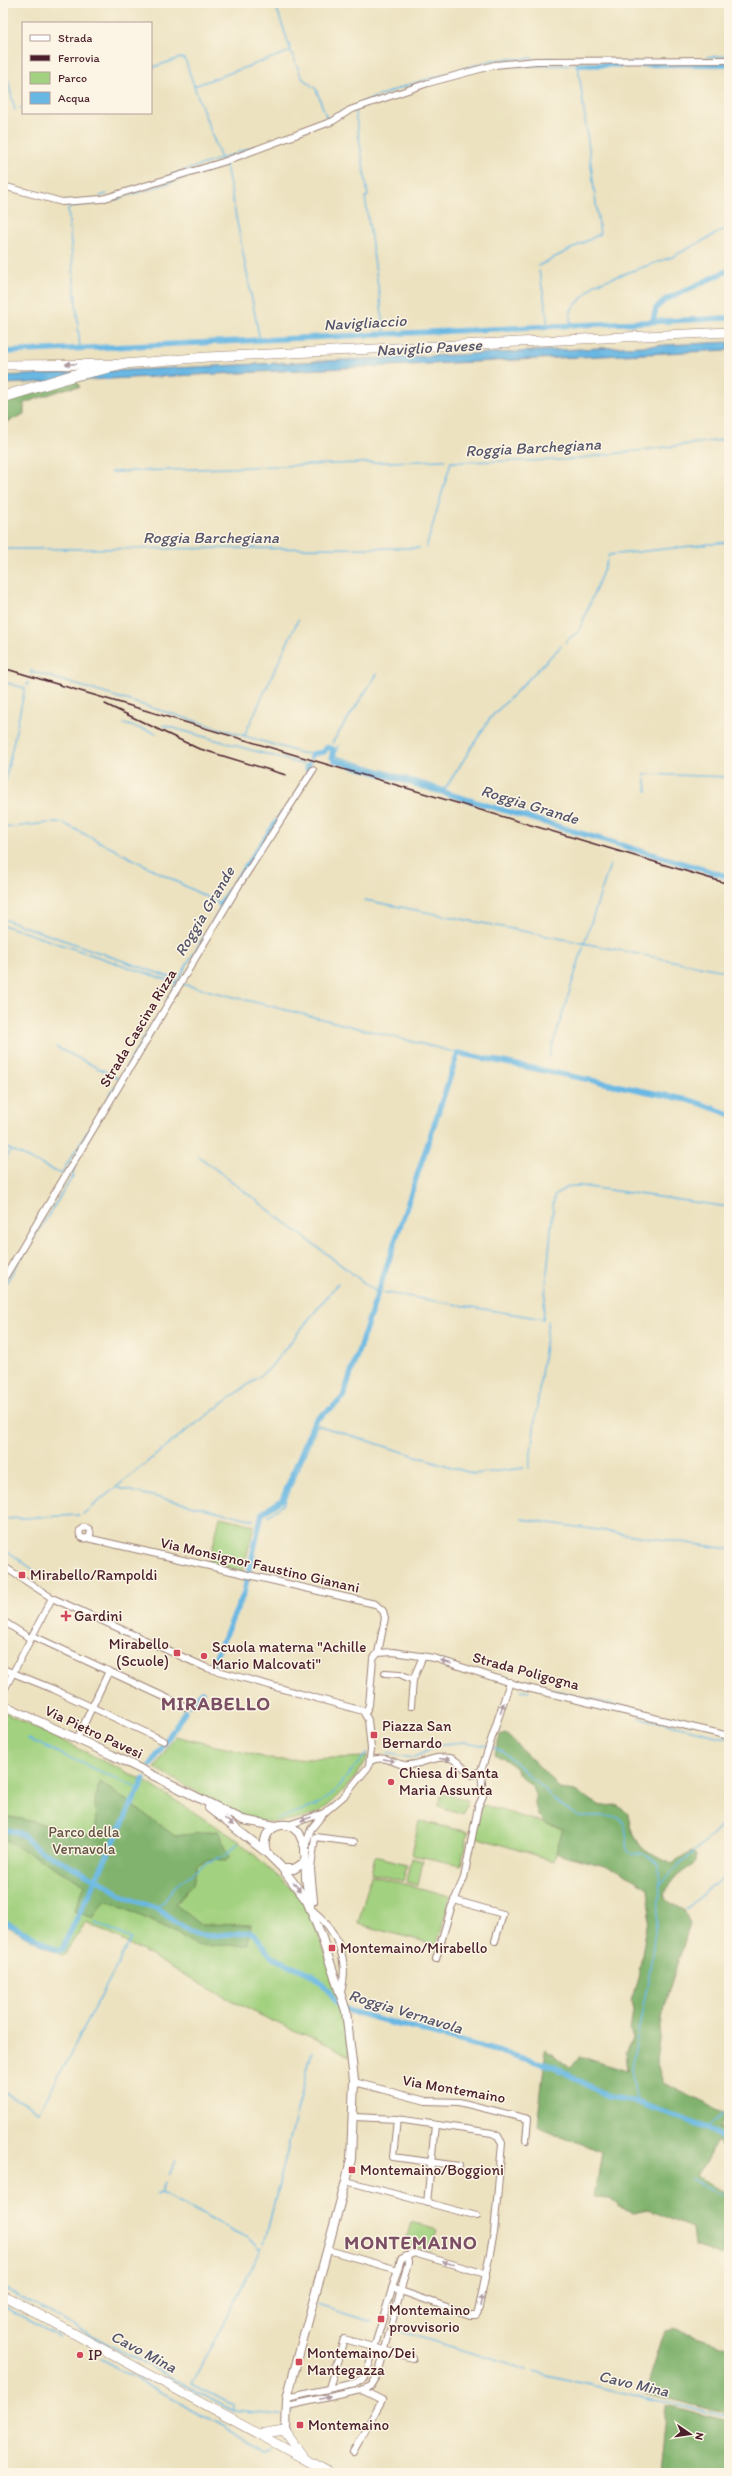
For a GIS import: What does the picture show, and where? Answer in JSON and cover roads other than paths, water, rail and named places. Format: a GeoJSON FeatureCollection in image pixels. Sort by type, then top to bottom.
{"type":"FeatureCollection","features":[{"type":"Feature","properties":{"kind":"highway"},"geometry":{"type":"LineString","coordinates":[[3,398],[35,387],[124,364]]}},
{"type":"Feature","properties":{"kind":"main road"},"geometry":{"type":"LineString","coordinates":[[3,366],[124,364],[207,356],[729,332]]}},
{"type":"Feature","properties":{"kind":"main road"},"geometry":{"type":"LineString","coordinates":[[3,2295],[330,2473]]}},
{"type":"Feature","properties":{"kind":"main road"},"geometry":{"type":"LineString","coordinates":[[259,2434],[283,2433]]}},
{"type":"Feature","properties":{"kind":"main road"},"geometry":{"type":"LineString","coordinates":[[278,2444],[274,2437],[283,2433]]}},
{"type":"Feature","properties":{"kind":"main road"},"geometry":{"type":"LineString","coordinates":[[278,2444],[286,2444],[283,2433]]}},
{"type":"Feature","properties":{"kind":"main road"},"geometry":{"type":"LineString","coordinates":[[283,2433],[305,2460]]}},
{"type":"Feature","properties":{"kind":"street"},"geometry":{"type":"LineString","coordinates":[[3,186],[62,202],[102,199],[224,162],[333,121],[350,110],[428,83],[495,65],[536,61],[729,60]]}},
{"type":"Feature","properties":{"kind":"street","name":"Strada Cascina Rizza"},"geometry":{"type":"LineString","coordinates":[[3,1280],[239,885],[313,772]]}},
{"type":"Feature","properties":{"kind":"street","name":"Via Monsignor Faustino Gianani"},"geometry":{"type":"LineString","coordinates":[[87,1538],[375,1604],[383,1611],[385,1618],[378,1653]]}},
{"type":"Feature","properties":{"kind":"street"},"geometry":{"type":"LineString","coordinates":[[3,1566],[52,1598],[207,1668],[356,1708],[365,1714],[368,1720],[370,1761],[360,1779],[324,1813],[311,1829],[307,1854],[312,1905],[346,2011],[354,2082],[354,2117],[351,2159],[287,2405],[283,2433]]}},
{"type":"Feature","properties":{"kind":"street"},"geometry":{"type":"LineString","coordinates":[[3,1692],[52,1598]]}},
{"type":"Feature","properties":{"kind":"street"},"geometry":{"type":"LineString","coordinates":[[3,1621],[32,1638],[109,1671],[186,1707]]}},
{"type":"Feature","properties":{"kind":"street","name":"Strada Poligogna"},"geometry":{"type":"LineString","coordinates":[[378,1653],[394,1652],[423,1656],[510,1682],[729,1736]]}},
{"type":"Feature","properties":{"kind":"street"},"geometry":{"type":"LineString","coordinates":[[365,1714],[369,1705],[373,1659],[378,1653]]}},
{"type":"Feature","properties":{"kind":"street"},"geometry":{"type":"LineString","coordinates":[[411,1706],[413,1680],[423,1656]]}},
{"type":"Feature","properties":{"kind":"street"},"geometry":{"type":"LineString","coordinates":[[3,1669],[12,1674],[53,1689],[164,1741]]}},
{"type":"Feature","properties":{"kind":"street"},"geometry":{"type":"LineString","coordinates":[[77,1739],[109,1671]]}},
{"type":"Feature","properties":{"kind":"street"},"geometry":{"type":"LineString","coordinates":[[385,1673],[400,1674],[413,1680]]}},
{"type":"Feature","properties":{"kind":"street"},"geometry":{"type":"LineString","coordinates":[[436,1959],[454,1900],[464,1878],[484,1785],[482,1771],[510,1682]]}},
{"type":"Feature","properties":{"kind":"street","name":"Via Pietro Pavesi"},"geometry":{"type":"LineString","coordinates":[[3,1705],[77,1739],[243,1820],[276,1826]]}},
{"type":"Feature","properties":{"kind":"street"},"geometry":{"type":"LineString","coordinates":[[370,1761],[377,1758],[392,1760],[408,1766],[440,1758],[450,1758],[484,1785]]}},
{"type":"Feature","properties":{"kind":"street"},"geometry":{"type":"LineString","coordinates":[[472,1775],[482,1771]]}},
{"type":"Feature","properties":{"kind":"street","name":"Via Pietro Pavesi"},"geometry":{"type":"LineString","coordinates":[[173,1785],[216,1812],[266,1852]]}},
{"type":"Feature","properties":{"kind":"street"},"geometry":{"type":"LineString","coordinates":[[324,1813],[288,1825],[271,1828],[265,1838],[266,1852],[284,1868],[331,1930],[342,1950],[344,1982],[341,1992]]}},
{"type":"Feature","properties":{"kind":"street"},"geometry":{"type":"LineString","coordinates":[[288,1825],[299,1833],[307,1854]]}},
{"type":"Feature","properties":{"kind":"street"},"geometry":{"type":"LineString","coordinates":[[284,1868],[294,1869],[307,1854],[314,1837],[354,1842]]}},
{"type":"Feature","properties":{"kind":"street"},"geometry":{"type":"LineString","coordinates":[[454,1900],[503,1914],[495,1941]]}},
{"type":"Feature","properties":{"kind":"street","name":"Via Montemaino"},"geometry":{"type":"LineString","coordinates":[[354,2082],[426,2101],[459,2102],[528,2119],[526,2140]]}},
{"type":"Feature","properties":{"kind":"street"},"geometry":{"type":"LineString","coordinates":[[354,2117],[397,2119],[492,2133],[501,2139],[501,2170],[494,2233],[476,2315],[400,2292],[392,2288]]}},
{"type":"Feature","properties":{"kind":"street"},"geometry":{"type":"LineString","coordinates":[[397,2119],[393,2157],[460,2166]]}},
{"type":"Feature","properties":{"kind":"street"},"geometry":{"type":"LineString","coordinates":[[427,2203],[435,2125]]}},
{"type":"Feature","properties":{"kind":"street"},"geometry":{"type":"LineString","coordinates":[[346,2181],[477,2216]]}},
{"type":"Feature","properties":{"kind":"street"},"geometry":{"type":"LineString","coordinates":[[328,2250],[398,2270]]}},
{"type":"Feature","properties":{"kind":"street"},"geometry":{"type":"LineString","coordinates":[[287,2405],[329,2388],[355,2383],[365,2378],[401,2259],[414,2253],[486,2274]]}},
{"type":"Feature","properties":{"kind":"street"},"geometry":{"type":"LineString","coordinates":[[287,2405],[362,2390],[371,2386],[378,2375],[385,2350],[408,2263],[407,2256]]}},
{"type":"Feature","properties":{"kind":"street"},"geometry":{"type":"LineString","coordinates":[[384,2316],[393,2319]]}},
{"type":"Feature","properties":{"kind":"street"},"geometry":{"type":"LineString","coordinates":[[329,2388],[344,2339],[413,2358]]}},
{"type":"Feature","properties":{"kind":"street"},"geometry":{"type":"LineString","coordinates":[[353,2452],[382,2400],[362,2390]]}},
{"type":"Feature","properties":{"kind":"water"},"geometry":{"type":"Polygon","coordinates":[[[729,342],[729,350],[3,384],[3,376],[729,342]]]}},
{"type":"Feature","properties":{"kind":"waterway"},"geometry":{"type":"LineString","coordinates":[[275,3],[291,51]]}},
{"type":"Feature","properties":{"kind":"waterway"},"geometry":{"type":"LineString","coordinates":[[152,68],[180,58],[185,59],[194,86],[291,51],[302,78],[316,89],[327,119]]}},
{"type":"Feature","properties":{"kind":"waterway"},"geometry":{"type":"LineString","coordinates":[[707,57],[729,56]]}},
{"type":"Feature","properties":{"kind":"waterway"},"geometry":{"type":"LineString","coordinates":[[360,103],[408,85],[493,60],[533,58]]}},
{"type":"Feature","properties":{"kind":"waterway"},"geometry":{"type":"LineString","coordinates":[[547,58],[555,58]]}},
{"type":"Feature","properties":{"kind":"waterway"},"geometry":{"type":"LineString","coordinates":[[3,59],[5,69]]}},
{"type":"Feature","properties":{"kind":"waterway"},"geometry":{"type":"LineString","coordinates":[[578,65],[729,64]]}},
{"type":"Feature","properties":{"kind":"waterway"},"geometry":{"type":"LineString","coordinates":[[515,66],[578,65],[600,234],[538,266]]}},
{"type":"Feature","properties":{"kind":"waterway"},"geometry":{"type":"LineString","coordinates":[[3,70],[5,69],[15,110]]}},
{"type":"Feature","properties":{"kind":"waterway"},"geometry":{"type":"LineString","coordinates":[[194,86],[221,159]]}},
{"type":"Feature","properties":{"kind":"waterway"},"geometry":{"type":"LineString","coordinates":[[318,123],[344,111]]}},
{"type":"Feature","properties":{"kind":"waterway","name":"Naviglio Pavese"},"geometry":{"type":"LineString","coordinates":[[355,111],[368,196],[365,197],[385,334]]}},
{"type":"Feature","properties":{"kind":"waterway"},"geometry":{"type":"LineString","coordinates":[[299,130],[309,126]]}},
{"type":"Feature","properties":{"kind":"waterway"},"geometry":{"type":"LineString","coordinates":[[238,152],[257,146]]}},
{"type":"Feature","properties":{"kind":"waterway"},"geometry":{"type":"LineString","coordinates":[[168,176],[235,154]]}},
{"type":"Feature","properties":{"kind":"waterway"},"geometry":{"type":"LineString","coordinates":[[80,349],[68,209],[73,206],[108,202],[226,165],[260,341]]}},
{"type":"Feature","properties":{"kind":"waterway"},"geometry":{"type":"LineString","coordinates":[[100,196],[107,194]]}},
{"type":"Feature","properties":{"kind":"waterway"},"geometry":{"type":"LineString","coordinates":[[570,325],[571,310],[595,284],[672,257],[729,227]]}},
{"type":"Feature","properties":{"kind":"waterway"},"geometry":{"type":"LineString","coordinates":[[653,321],[656,308],[665,300],[729,270]]}},
{"type":"Feature","properties":{"kind":"waterway"},"geometry":{"type":"LineString","coordinates":[[539,271],[547,314],[547,326]]}},
{"type":"Feature","properties":{"kind":"waterway","name":"Navigliaccio"},"geometry":{"type":"LineString","coordinates":[[3,352],[729,318]]}},
{"type":"Feature","properties":{"kind":"waterway","name":"Roggia Barchegiana"},"geometry":{"type":"LineString","coordinates":[[426,548],[451,462],[565,460],[729,439]]}},
{"type":"Feature","properties":{"kind":"waterway"},"geometry":{"type":"LineString","coordinates":[[111,472],[445,460]]}},
{"type":"Feature","properties":{"kind":"waterway"},"geometry":{"type":"LineString","coordinates":[[608,557],[609,555],[729,542]]}},
{"type":"Feature","properties":{"kind":"waterway","name":"Roggia Barchegiana"},"geometry":{"type":"LineString","coordinates":[[3,549],[419,548]]}},
{"type":"Feature","properties":{"kind":"waterway"},"geometry":{"type":"LineString","coordinates":[[565,642],[579,631],[607,561]]}},
{"type":"Feature","properties":{"kind":"waterway"},"geometry":{"type":"LineString","coordinates":[[244,736],[298,620]]}},
{"type":"Feature","properties":{"kind":"waterway"},"geometry":{"type":"LineString","coordinates":[[509,699],[561,646]]}},
{"type":"Feature","properties":{"kind":"waterway"},"geometry":{"type":"LineString","coordinates":[[31,674],[31,671],[301,753],[312,754]]}},
{"type":"Feature","properties":{"kind":"waterway"},"geometry":{"type":"LineString","coordinates":[[332,743],[377,674]]}},
{"type":"Feature","properties":{"kind":"waterway"},"geometry":{"type":"LineString","coordinates":[[3,682],[25,688],[3,791]]}},
{"type":"Feature","properties":{"kind":"waterway","name":"Roggia Grande"},"geometry":{"type":"LineString","coordinates":[[338,746],[335,756],[445,789],[491,717],[507,701]]}},
{"type":"Feature","properties":{"kind":"waterway"},"geometry":{"type":"LineString","coordinates":[[124,724],[156,733]]}},
{"type":"Feature","properties":{"kind":"waterway"},"geometry":{"type":"LineString","coordinates":[[163,725],[308,766]]}},
{"type":"Feature","properties":{"kind":"waterway","name":"Roggia Grande"},"geometry":{"type":"LineString","coordinates":[[311,757],[312,754],[324,752],[327,747],[330,748]]}},
{"type":"Feature","properties":{"kind":"waterway","name":"Roggia Grande"},"geometry":{"type":"LineString","coordinates":[[333,749],[332,757],[334,760],[729,877]]}},
{"type":"Feature","properties":{"kind":"waterway","name":"Roggia Grande"},"geometry":{"type":"LineString","coordinates":[[307,769],[309,764]]}},
{"type":"Feature","properties":{"kind":"waterway"},"geometry":{"type":"LineString","coordinates":[[645,776],[645,774],[729,777]]}},
{"type":"Feature","properties":{"kind":"waterway"},"geometry":{"type":"LineString","coordinates":[[646,780],[647,791]]}},
{"type":"Feature","properties":{"kind":"waterway","name":"Roggia Grande"},"geometry":{"type":"LineString","coordinates":[[220,904],[282,814]]}},
{"type":"Feature","properties":{"kind":"waterway","name":"Roggia Grande"},"geometry":{"type":"LineString","coordinates":[[3,828],[57,822],[63,823],[220,904],[219,911],[176,983],[3,925]]}},
{"type":"Feature","properties":{"kind":"waterway"},"geometry":{"type":"LineString","coordinates":[[584,944],[610,865]]}},
{"type":"Feature","properties":{"kind":"waterway"},"geometry":{"type":"LineString","coordinates":[[365,900],[729,972]]}},
{"type":"Feature","properties":{"kind":"waterway"},"geometry":{"type":"LineString","coordinates":[[3,919],[172,978]]}},
{"type":"Feature","properties":{"kind":"waterway"},"geometry":{"type":"LineString","coordinates":[[549,1057],[583,948]]}},
{"type":"Feature","properties":{"kind":"waterway","name":"Roggia Grande"},"geometry":{"type":"LineString","coordinates":[[166,1001],[176,983]]}},
{"type":"Feature","properties":{"kind":"waterway"},"geometry":{"type":"LineString","coordinates":[[182,984],[458,1053]]}},
{"type":"Feature","properties":{"kind":"waterway","name":"Roggia Grande"},"geometry":{"type":"LineString","coordinates":[[123,1072],[155,1020]]}},
{"type":"Feature","properties":{"kind":"waterway"},"geometry":{"type":"LineString","coordinates":[[56,1047],[120,1079]]}},
{"type":"Feature","properties":{"kind":"waterway"},"geometry":{"type":"LineString","coordinates":[[211,1667],[244,1593],[262,1513],[282,1500],[314,1422],[343,1397],[458,1053],[693,1101],[729,1114]]}},
{"type":"Feature","properties":{"kind":"waterway"},"geometry":{"type":"LineString","coordinates":[[3,1164],[11,1150],[61,1174],[115,1087]]}},
{"type":"Feature","properties":{"kind":"waterway"},"geometry":{"type":"LineString","coordinates":[[3,1146],[11,1150]]}},
{"type":"Feature","properties":{"kind":"waterway"},"geometry":{"type":"LineString","coordinates":[[197,1155],[375,1291],[543,1319],[554,1197],[563,1189],[573,1186],[581,1186],[729,1207]]}},
{"type":"Feature","properties":{"kind":"waterway"},"geometry":{"type":"LineString","coordinates":[[5,1284],[73,1176],[74,1166]]}},
{"type":"Feature","properties":{"kind":"waterway"},"geometry":{"type":"LineString","coordinates":[[83,1514],[178,1437],[269,1369],[338,1283]]}},
{"type":"Feature","properties":{"kind":"waterway"},"geometry":{"type":"LineString","coordinates":[[529,1468],[548,1321]]}},
{"type":"Feature","properties":{"kind":"waterway"},"geometry":{"type":"LineString","coordinates":[[268,1516],[284,1504],[317,1425],[474,1474],[524,1468]]}},
{"type":"Feature","properties":{"kind":"waterway"},"geometry":{"type":"LineString","coordinates":[[118,1488],[254,1520]]}},
{"type":"Feature","properties":{"kind":"waterway"},"geometry":{"type":"LineString","coordinates":[[3,1519],[79,1515]]}},
{"type":"Feature","properties":{"kind":"waterway"},"geometry":{"type":"LineString","coordinates":[[522,1519],[729,1549]]}},
{"type":"Feature","properties":{"kind":"waterway"},"geometry":{"type":"LineString","coordinates":[[3,1548],[38,1573],[42,1572]]}},
{"type":"Feature","properties":{"kind":"waterway"},"geometry":{"type":"LineString","coordinates":[[728,1598],[729,1566]]}},
{"type":"Feature","properties":{"kind":"waterway"},"geometry":{"type":"LineString","coordinates":[[502,1676],[520,1682],[691,1723]]}},
{"type":"Feature","properties":{"kind":"waterway"},"geometry":{"type":"LineString","coordinates":[[521,1690],[529,1691]]}},
{"type":"Feature","properties":{"kind":"waterway"},"geometry":{"type":"LineString","coordinates":[[190,1705],[202,1692]]}},
{"type":"Feature","properties":{"kind":"waterway"},"geometry":{"type":"LineString","coordinates":[[151,1765],[185,1711]]}},
{"type":"Feature","properties":{"kind":"waterway"},"geometry":{"type":"LineString","coordinates":[[638,1717],[729,1739]]}},
{"type":"Feature","properties":{"kind":"waterway"},"geometry":{"type":"LineString","coordinates":[[28,1739],[139,1789]]}},
{"type":"Feature","properties":{"kind":"waterway"},"geometry":{"type":"LineString","coordinates":[[387,1753],[412,1758],[443,1744],[465,1742],[488,1746]]}},
{"type":"Feature","properties":{"kind":"waterway"},"geometry":{"type":"LineString","coordinates":[[491,1747],[503,1751],[558,1803],[578,1816],[617,1816],[625,1827],[628,1851],[633,1855],[644,1854],[653,1859],[659,1865],[660,1893],[649,1976],[631,2069],[637,2102]]}},
{"type":"Feature","properties":{"kind":"waterway"},"geometry":{"type":"LineString","coordinates":[[277,1819],[315,1806],[332,1794],[367,1753]]}},
{"type":"Feature","properties":{"kind":"waterway"},"geometry":{"type":"LineString","coordinates":[[3,1921],[59,1951],[62,1949],[144,1779]]}},
{"type":"Feature","properties":{"kind":"waterway"},"geometry":{"type":"LineString","coordinates":[[660,1883],[729,1819]]}},
{"type":"Feature","properties":{"kind":"waterway","name":"Roggia Vernavola"},"geometry":{"type":"LineString","coordinates":[[3,1829],[20,1833],[36,1848],[94,1878]]}},
{"type":"Feature","properties":{"kind":"waterway"},"geometry":{"type":"LineString","coordinates":[[155,1908],[163,1903],[175,1886],[206,1863],[226,1855],[238,1843]]}},
{"type":"Feature","properties":{"kind":"waterway"},"geometry":{"type":"LineString","coordinates":[[686,1909],[729,1872]]}},
{"type":"Feature","properties":{"kind":"waterway","name":"Roggia Vernavola"},"geometry":{"type":"LineString","coordinates":[[100,1881],[127,1898],[155,1908],[194,1934],[209,1936],[251,1932],[258,1938],[272,1956],[281,1962],[313,1975],[323,1984],[339,2004],[350,2011],[555,2067],[609,2097],[630,2100],[708,2128],[729,2143]]}},
{"type":"Feature","properties":{"kind":"waterway"},"geometry":{"type":"LineString","coordinates":[[42,2107],[131,1939],[95,1922]]}},
{"type":"Feature","properties":{"kind":"waterway"},"geometry":{"type":"LineString","coordinates":[[264,2244],[312,2051]]}},
{"type":"Feature","properties":{"kind":"waterway"},"geometry":{"type":"LineString","coordinates":[[3,2092],[39,2111],[40,2109]]}},
{"type":"Feature","properties":{"kind":"waterway"},"geometry":{"type":"LineString","coordinates":[[708,2128],[729,2107]]}},
{"type":"Feature","properties":{"kind":"waterway"},"geometry":{"type":"LineString","coordinates":[[169,2175],[176,2161]]}},
{"type":"Feature","properties":{"kind":"waterway"},"geometry":{"type":"LineString","coordinates":[[692,2180],[729,2198]]}},
{"type":"Feature","properties":{"kind":"waterway"},"geometry":{"type":"LineString","coordinates":[[165,2183],[161,2193],[248,2238],[260,2250]]}},
{"type":"Feature","properties":{"kind":"waterway"},"geometry":{"type":"LineString","coordinates":[[157,2195],[161,2193]]}},
{"type":"Feature","properties":{"kind":"waterway"},"geometry":{"type":"LineString","coordinates":[[233,2411],[233,2405],[192,2384],[262,2248]]}},
{"type":"Feature","properties":{"kind":"waterway","name":"Cavo Mina"},"geometry":{"type":"LineString","coordinates":[[3,2288],[233,2411],[280,2415]]}},
{"type":"Feature","properties":{"kind":"waterway","name":"Cavo Mina"},"geometry":{"type":"LineString","coordinates":[[317,2305],[372,2322]]}},
{"type":"Feature","properties":{"kind":"waterway"},"geometry":{"type":"LineString","coordinates":[[3,2306],[59,2337]]}},
{"type":"Feature","properties":{"kind":"waterway","name":"Cavo Mina"},"geometry":{"type":"LineString","coordinates":[[396,2330],[528,2370]]}},
{"type":"Feature","properties":{"kind":"waterway"},"geometry":{"type":"LineString","coordinates":[[101,2359],[265,2449],[272,2447]]}},
{"type":"Feature","properties":{"kind":"waterway","name":"Cavo Mina"},"geometry":{"type":"LineString","coordinates":[[534,2372],[729,2417]]}},
{"type":"Feature","properties":{"kind":"railway"},"geometry":{"type":"LineString","coordinates":[[3,668],[729,884]]}},
{"type":"Feature","properties":{"kind":"railway"},"geometry":{"type":"LineString","coordinates":[[105,704],[197,748],[286,775]]}},
{"type":"Feature","properties":{"kind":"place","name":"Mirabello/Rampoldi"},"geometry":{"type":"Point","coordinates":[22,1575]}},
{"type":"Feature","properties":{"kind":"place","name":"Gardini"},"geometry":{"type":"Point","coordinates":[66,1616]}},
{"type":"Feature","properties":{"kind":"place","name":"Mirabello (Scuole)"},"geometry":{"type":"Point","coordinates":[177,1653]}},
{"type":"Feature","properties":{"kind":"place","name":"Scuola materna \"Achille Mario Malcovati\""},"geometry":{"type":"Point","coordinates":[204,1656]}},
{"type":"Feature","properties":{"kind":"place","name":"Piazza San Bernardo"},"geometry":{"type":"Point","coordinates":[374,1735]}},
{"type":"Feature","properties":{"kind":"place","name":"Chiesa di Santa Maria Assunta"},"geometry":{"type":"Point","coordinates":[391,1782]}},
{"type":"Feature","properties":{"kind":"place","name":"Montemaino/Mirabello"},"geometry":{"type":"Point","coordinates":[332,1948]}},
{"type":"Feature","properties":{"kind":"place","name":"Montemaino/Boggioni"},"geometry":{"type":"Point","coordinates":[352,2170]}},
{"type":"Feature","properties":{"kind":"place","name":"Montemaino provvisorio"},"geometry":{"type":"Point","coordinates":[381,2319]}},
{"type":"Feature","properties":{"kind":"place","name":"IP"},"geometry":{"type":"Point","coordinates":[80,2355]}},
{"type":"Feature","properties":{"kind":"place","name":"Montemaino/Dei Mantegazza"},"geometry":{"type":"Point","coordinates":[299,2362]}},
{"type":"Feature","properties":{"kind":"place","name":"Montemaino"},"geometry":{"type":"Point","coordinates":[300,2425]}},
{"type":"Feature","properties":{"kind":"district","name":"MIRABELLO"},"geometry":{"type":"Point","coordinates":[216,1703]}},
{"type":"Feature","properties":{"kind":"district","name":"MONTEMAINO"},"geometry":{"type":"Point","coordinates":[411,2242]}},
{"type":"Feature","properties":{"kind":"park label","name":"Parco della Vernavola"},"geometry":{"type":"Point","coordinates":[84,1840]}}]}
